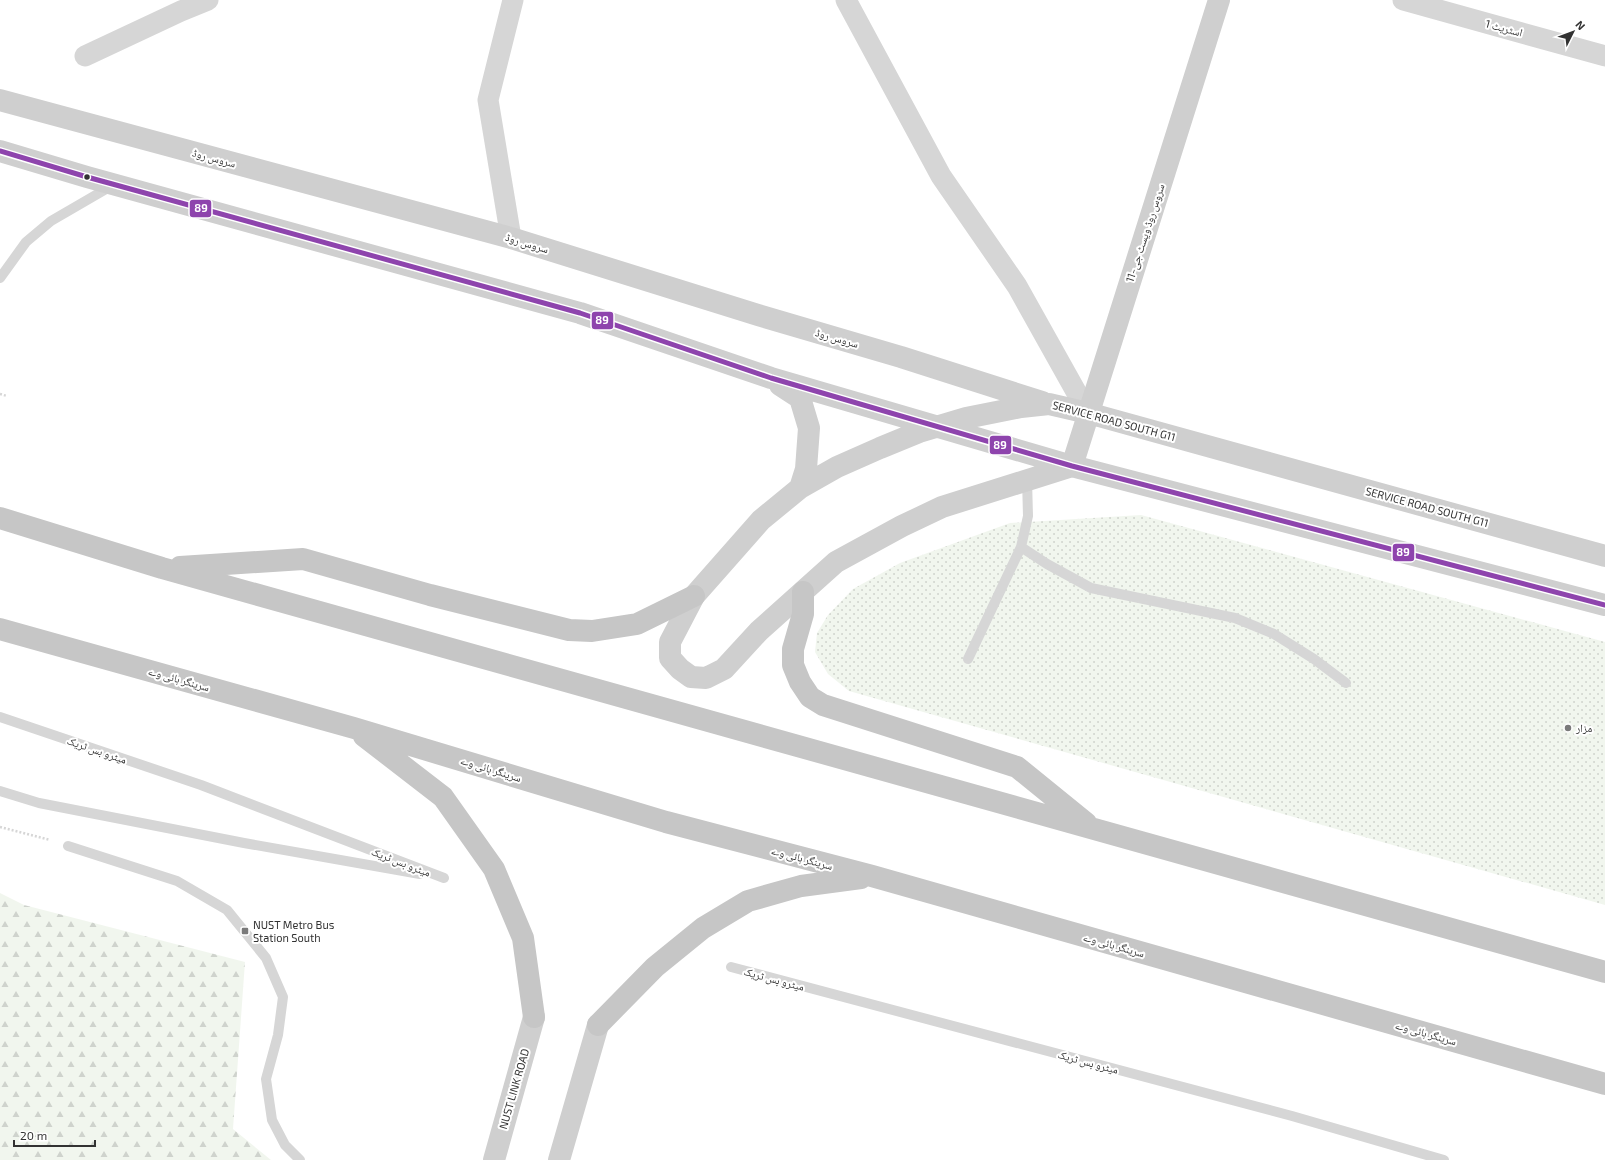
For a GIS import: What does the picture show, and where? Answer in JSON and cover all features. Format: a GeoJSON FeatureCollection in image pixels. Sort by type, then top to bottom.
{"type":"FeatureCollection","features":[{"type":"Feature","properties":{"kind":"highway"},"geometry":{"type":"LineString","coordinates":[[0,518],[162,568],[1605,972]]}},
{"type":"Feature","properties":{"kind":"highway"},"geometry":{"type":"LineString","coordinates":[[162,568],[303,559],[430,595],[569,630],[592,631],[637,624],[694,596]]}},
{"type":"Feature","properties":{"kind":"highway"},"geometry":{"type":"LineString","coordinates":[[804,592],[803,614],[793,649],[793,665],[800,682],[810,697],[823,705],[1016,767],[1093,828]]}},
{"type":"Feature","properties":{"kind":"highway","name":"سرینگر ہائی وے"},"geometry":{"type":"LineString","coordinates":[[0,629],[354,728],[666,822],[872,876],[1605,1084]]}},
{"type":"Feature","properties":{"kind":"highway"},"geometry":{"type":"LineString","coordinates":[[354,728],[443,797],[494,869],[523,938],[534,1017]]}},
{"type":"Feature","properties":{"kind":"highway"},"geometry":{"type":"LineString","coordinates":[[598,1025],[655,967],[703,928],[748,901],[801,886],[872,876]]}},
{"type":"Feature","properties":{"kind":"main road","name":"سروس روڈ ویسٹ جی-11"},"geometry":{"type":"LineString","coordinates":[[1072,466],[1219,0]]}},
{"type":"Feature","properties":{"kind":"main road","name":"سروس روڈ"},"geometry":{"type":"LineString","coordinates":[[0,100],[511,238],[758,315],[901,357],[1049,404]]}},
{"type":"Feature","properties":{"kind":"main road"},"geometry":{"type":"LineString","coordinates":[[0,151],[580,313],[771,378],[1072,466],[1605,605]]}},
{"type":"Feature","properties":{"kind":"main road"},"geometry":{"type":"LineString","coordinates":[[771,378],[800,398],[809,428],[806,468],[800,488]]}},
{"type":"Feature","properties":{"kind":"main road","name":"SERVICE ROAD SOUTH G11"},"geometry":{"type":"LineString","coordinates":[[804,592],[759,631],[724,669],[706,678],[692,677],[680,669],[670,658],[670,642],[694,596],[760,520],[800,488],[837,467],[919,432],[983,414],[1021,406],[1049,404],[1088,413],[1605,556]]}},
{"type":"Feature","properties":{"kind":"main road"},"geometry":{"type":"LineString","coordinates":[[804,592],[836,562],[902,526],[942,507],[1072,466]]}},
{"type":"Feature","properties":{"kind":"main road","name":"NUST LINK ROAD"},"geometry":{"type":"LineString","coordinates":[[494,1160],[534,1017]]}},
{"type":"Feature","properties":{"kind":"main road"},"geometry":{"type":"LineString","coordinates":[[559,1160],[598,1025]]}},
{"type":"Feature","properties":{"kind":"street"},"geometry":{"type":"LineString","coordinates":[[85,56],[208,0]]}},
{"type":"Feature","properties":{"kind":"street"},"geometry":{"type":"LineString","coordinates":[[511,238],[488,100],[513,0]]}},
{"type":"Feature","properties":{"kind":"street"},"geometry":{"type":"LineString","coordinates":[[846,0],[941,176],[1017,286],[1088,413]]}},
{"type":"Feature","properties":{"kind":"street","name":"اسٹریٹ 1"},"geometry":{"type":"LineString","coordinates":[[1403,0],[1605,56]]}},
{"type":"Feature","properties":{"kind":"lane"},"geometry":{"type":"LineString","coordinates":[[0,278],[26,242],[51,221],[115,184]]}},
{"type":"Feature","properties":{"kind":"lane"},"geometry":{"type":"LineString","coordinates":[[968,659],[1021,547],[1028,516],[1027,480]]}},
{"type":"Feature","properties":{"kind":"lane"},"geometry":{"type":"LineString","coordinates":[[1021,547],[1047,564],[1091,588],[1235,618],[1274,634],[1314,658],[1346,683]]}},
{"type":"Feature","properties":{"kind":"lane","name":"میٹرو بس ٹریک"},"geometry":{"type":"LineString","coordinates":[[0,717],[201,785],[444,878],[244,843],[39,803],[0,791]]}},
{"type":"Feature","properties":{"kind":"lane"},"geometry":{"type":"LineString","coordinates":[[68,846],[177,881],[227,910],[266,958],[282,998],[278,1035],[266,1078],[272,1120],[285,1145],[300,1160]]}},
{"type":"Feature","properties":{"kind":"lane","name":"میٹرو بس ٹریک"},"geometry":{"type":"LineString","coordinates":[[730,967],[1292,1116],[1444,1160]]}},
{"type":"Feature","properties":{"kind":"path"},"geometry":{"type":"LineString","coordinates":[[0,394],[7,396]]}},
{"type":"Feature","properties":{"kind":"path"},"geometry":{"type":"LineString","coordinates":[[0,827],[68,846]]}},
{"type":"Feature","properties":{"kind":"green space"},"geometry":{"type":"Polygon","coordinates":[[[1141,515],[1605,642],[1605,905],[849,691],[828,674],[815,652],[817,633],[828,615],[853,589],[900,563],[1010,523],[1141,515]]]}},
{"type":"Feature","properties":{"kind":"green space"},"geometry":{"type":"Polygon","coordinates":[[[0,893],[24,905],[245,962],[233,1129],[271,1160],[0,1160],[0,893]]]}},
{"type":"Feature","properties":{"kind":"transit line","name":"89"},"geometry":{"type":"LineString","coordinates":[[0,151],[87,177],[580,313],[771,378],[1072,466],[1605,605]]}},
{"type":"Feature","properties":{"kind":"place","name":"مزار"},"geometry":{"type":"Point","coordinates":[1568,728]}},
{"type":"Feature","properties":{"kind":"place","name":"NUST Metro Bus Station South"},"geometry":{"type":"Point","coordinates":[245,931]}}]}
